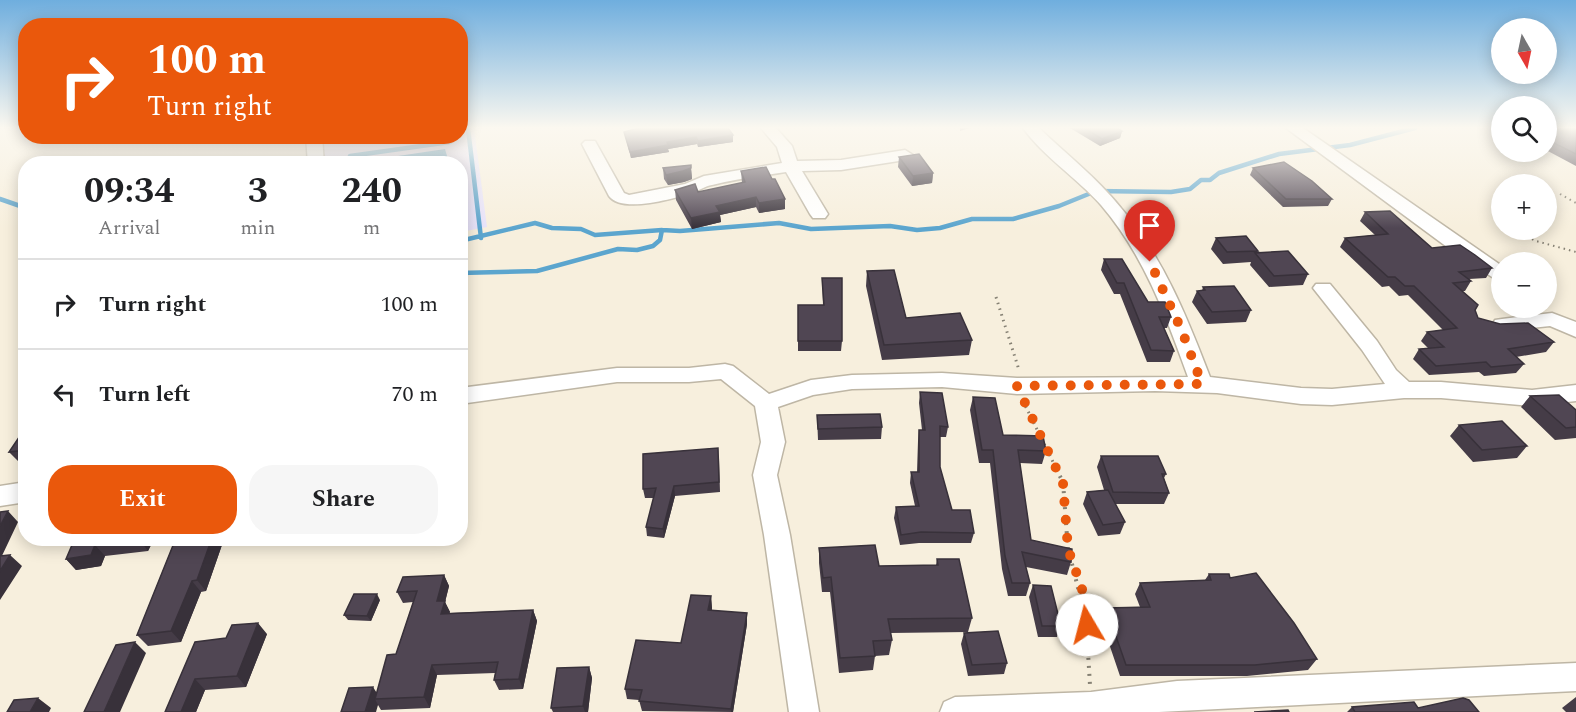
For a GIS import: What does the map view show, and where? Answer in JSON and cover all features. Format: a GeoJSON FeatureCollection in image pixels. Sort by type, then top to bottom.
{"type":"FeatureCollection","features":[{"type":"Feature","properties":{"kind":"street"},"geometry":{"type":"LineString","coordinates":[[599,161],[617,196],[627,200],[690,188],[704,181],[791,166],[841,165],[865,161]]}},
{"type":"Feature","properties":{"kind":"street"},"geometry":{"type":"LineString","coordinates":[[789,161],[819,214]]}},
{"type":"Feature","properties":{"kind":"street"},"geometry":{"type":"LineString","coordinates":[[1065,161],[1116,212],[1150,262],[1182,331],[1202,384]]}},
{"type":"Feature","properties":{"kind":"street"},"geometry":{"type":"LineString","coordinates":[[1341,161],[1491,268]]}},
{"type":"Feature","properties":{"kind":"street"},"geometry":{"type":"LineString","coordinates":[[1323,288],[1370,346],[1388,375],[1404,390]]}},
{"type":"Feature","properties":{"kind":"street"},"geometry":{"type":"LineString","coordinates":[[1557,316],[1575,329]]}},
{"type":"Feature","properties":{"kind":"street"},"geometry":{"type":"LineString","coordinates":[[1480,321],[1506,326],[1552,319],[1575,329]]}},
{"type":"Feature","properties":{"kind":"street"},"geometry":{"type":"LineString","coordinates":[[468,395],[617,375],[689,375],[725,371],[766,403],[773,442],[765,475],[777,535],[804,712]]}},
{"type":"Feature","properties":{"kind":"street"},"geometry":{"type":"LineString","coordinates":[[766,403],[811,388],[852,382],[942,380],[1017,386],[1202,384],[1311,397],[1404,390],[1441,390],[1532,398],[1576,393]]}},
{"type":"Feature","properties":{"kind":"street"},"geometry":{"type":"LineString","coordinates":[[0,496],[18,493]]}},
{"type":"Feature","properties":{"kind":"street"},"geometry":{"type":"LineString","coordinates":[[955,712],[1137,706],[1177,695],[1576,677]]}},
{"type":"Feature","properties":{"kind":"street"},"geometry":{"type":"LineString","coordinates":[[1447,683],[1470,712]]}},
{"type":"Feature","properties":{"kind":"path"},"geometry":{"type":"LineString","coordinates":[[1560,194],[1576,203]]}},
{"type":"Feature","properties":{"kind":"path"},"geometry":{"type":"LineString","coordinates":[[1534,240],[1576,252]]}},
{"type":"Feature","properties":{"kind":"path"},"geometry":{"type":"LineString","coordinates":[[996,297],[1021,374],[1017,386],[1063,483],[1068,549],[1082,589],[1090,644],[1076,709]]}},
{"type":"Feature","properties":{"kind":"shaded area"},"geometry":{"type":"Polygon","coordinates":[[[468,161],[478,161],[487,227],[468,231],[468,161]]]}},
{"type":"Feature","properties":{"kind":"building"},"geometry":{"type":"Polygon","coordinates":[[[902,161],[924,161],[933,173],[913,176],[902,161]]]}},
{"type":"Feature","properties":{"kind":"building"},"geometry":{"type":"Polygon","coordinates":[[[1284,162],[1312,181],[1332,199],[1286,199],[1253,168],[1284,162]]]}},
{"type":"Feature","properties":{"kind":"building"},"geometry":{"type":"Polygon","coordinates":[[[691,165],[691,168],[666,175],[663,168],[691,165]]]}},
{"type":"Feature","properties":{"kind":"building"},"geometry":{"type":"Polygon","coordinates":[[[766,167],[785,199],[759,203],[756,197],[716,206],[720,212],[691,218],[675,190],[695,184],[698,192],[745,182],[741,171],[766,167]]]}},
{"type":"Feature","properties":{"kind":"building"},"geometry":{"type":"Polygon","coordinates":[[[1390,211],[1432,248],[1460,245],[1475,255],[1491,268],[1459,272],[1471,281],[1453,283],[1478,305],[1475,310],[1478,318],[1500,324],[1528,323],[1554,342],[1508,349],[1524,364],[1491,367],[1486,362],[1436,366],[1419,349],[1444,347],[1427,332],[1457,328],[1414,286],[1405,286],[1395,277],[1388,277],[1345,238],[1388,234],[1365,212],[1390,211]]]}},
{"type":"Feature","properties":{"kind":"building"},"geometry":{"type":"Polygon","coordinates":[[[1246,236],[1258,251],[1227,252],[1216,238],[1246,236]]]}},
{"type":"Feature","properties":{"kind":"building"},"geometry":{"type":"Polygon","coordinates":[[[1288,251],[1308,274],[1274,276],[1255,253],[1288,251]]]}},
{"type":"Feature","properties":{"kind":"building"},"geometry":{"type":"Polygon","coordinates":[[[1104,259],[1122,259],[1148,302],[1165,302],[1171,317],[1159,317],[1174,351],[1151,350],[1124,283],[1117,283],[1104,259]]]}},
{"type":"Feature","properties":{"kind":"building"},"geometry":{"type":"Polygon","coordinates":[[[894,270],[906,318],[960,313],[972,340],[884,345],[867,271],[894,270]]]}},
{"type":"Feature","properties":{"kind":"building"},"geometry":{"type":"Polygon","coordinates":[[[822,278],[842,278],[842,341],[798,341],[798,305],[824,305],[822,278]]]}},
{"type":"Feature","properties":{"kind":"building"},"geometry":{"type":"Polygon","coordinates":[[[1234,286],[1251,310],[1212,312],[1197,291],[1205,290],[1203,287],[1234,286]]]}},
{"type":"Feature","properties":{"kind":"building"},"geometry":{"type":"Polygon","coordinates":[[[920,392],[942,393],[948,427],[940,426],[940,467],[952,510],[970,510],[974,533],[921,532],[901,535],[896,507],[919,506],[911,472],[919,472],[919,430],[925,430],[920,392]]]}},
{"type":"Feature","properties":{"kind":"building"},"geometry":{"type":"Polygon","coordinates":[[[1559,395],[1576,410],[1576,427],[1566,428],[1530,396],[1559,395]]]}},
{"type":"Feature","properties":{"kind":"building"},"geometry":{"type":"Polygon","coordinates":[[[973,397],[995,398],[1003,435],[1043,436],[1046,451],[1018,450],[1031,540],[1072,549],[1071,562],[1022,552],[1030,583],[1012,583],[1005,556],[993,450],[982,450],[973,397]]]}},
{"type":"Feature","properties":{"kind":"building"},"geometry":{"type":"Polygon","coordinates":[[[880,414],[882,427],[818,429],[817,415],[880,414]]]}},
{"type":"Feature","properties":{"kind":"building"},"geometry":{"type":"Polygon","coordinates":[[[1502,421],[1527,446],[1482,450],[1459,425],[1502,421]]]}},
{"type":"Feature","properties":{"kind":"building"},"geometry":{"type":"Polygon","coordinates":[[[18,439],[18,451],[9,452],[18,439]]]}},
{"type":"Feature","properties":{"kind":"building"},"geometry":{"type":"Polygon","coordinates":[[[718,448],[719,482],[674,486],[663,529],[646,527],[656,488],[643,489],[643,454],[718,448]]]}},
{"type":"Feature","properties":{"kind":"building"},"geometry":{"type":"Polygon","coordinates":[[[1101,456],[1158,456],[1166,474],[1162,474],[1169,493],[1113,492],[1101,456]]]}},
{"type":"Feature","properties":{"kind":"building"},"geometry":{"type":"Polygon","coordinates":[[[1108,490],[1125,522],[1103,525],[1087,492],[1108,490]]]}},
{"type":"Feature","properties":{"kind":"building"},"geometry":{"type":"Polygon","coordinates":[[[8,511],[0,526],[0,512],[8,511]]]}},
{"type":"Feature","properties":{"kind":"building"},"geometry":{"type":"Polygon","coordinates":[[[875,545],[879,566],[938,565],[937,559],[959,559],[972,618],[888,619],[892,640],[873,641],[875,656],[840,658],[831,577],[823,578],[819,548],[875,545]]]}},
{"type":"Feature","properties":{"kind":"building"},"geometry":{"type":"Polygon","coordinates":[[[72,546],[95,546],[91,555],[66,559],[72,546]]]}},
{"type":"Feature","properties":{"kind":"building"},"geometry":{"type":"Polygon","coordinates":[[[173,546],[209,546],[197,580],[192,581],[171,631],[137,635],[173,546]]]}},
{"type":"Feature","properties":{"kind":"building"},"geometry":{"type":"Polygon","coordinates":[[[10,555],[0,571],[0,556],[10,555]]]}},
{"type":"Feature","properties":{"kind":"building"},"geometry":{"type":"Polygon","coordinates":[[[1256,573],[1294,623],[1317,659],[1255,665],[1126,665],[1106,608],[1150,607],[1140,583],[1211,580],[1209,574],[1229,574],[1230,578],[1256,573]]]}},
{"type":"Feature","properties":{"kind":"building"},"geometry":{"type":"Polygon","coordinates":[[[444,575],[437,601],[445,601],[441,614],[533,610],[519,679],[494,680],[498,662],[432,665],[424,697],[375,699],[387,655],[396,654],[417,591],[397,592],[403,577],[444,575]]]}},
{"type":"Feature","properties":{"kind":"building"},"geometry":{"type":"Polygon","coordinates":[[[1033,585],[1051,586],[1061,626],[1042,626],[1033,585]]]}},
{"type":"Feature","properties":{"kind":"building"},"geometry":{"type":"Polygon","coordinates":[[[354,594],[377,594],[367,616],[344,615],[354,594]]]}},
{"type":"Feature","properties":{"kind":"building"},"geometry":{"type":"Polygon","coordinates":[[[691,595],[711,596],[708,610],[747,613],[731,709],[639,701],[642,690],[625,689],[636,640],[681,643],[691,595]]]}},
{"type":"Feature","properties":{"kind":"building"},"geometry":{"type":"Polygon","coordinates":[[[258,623],[237,676],[195,679],[181,712],[165,712],[195,642],[226,638],[232,625],[258,623]]]}},
{"type":"Feature","properties":{"kind":"building"},"geometry":{"type":"Polygon","coordinates":[[[998,631],[1007,663],[972,665],[964,633],[998,631]]]}},
{"type":"Feature","properties":{"kind":"building"},"geometry":{"type":"Polygon","coordinates":[[[135,642],[104,712],[84,712],[116,645],[135,642]]]}},
{"type":"Feature","properties":{"kind":"building"},"geometry":{"type":"Polygon","coordinates":[[[589,667],[583,706],[551,708],[557,668],[589,667]]]}},
{"type":"Feature","properties":{"kind":"building"},"geometry":{"type":"Polygon","coordinates":[[[373,687],[365,712],[341,712],[349,688],[373,687]]]}},
{"type":"Feature","properties":{"kind":"building"},"geometry":{"type":"Polygon","coordinates":[[[38,698],[30,712],[7,712],[14,700],[38,698]]]}},
{"type":"Feature","properties":{"kind":"building"},"geometry":{"type":"Polygon","coordinates":[[[1463,698],[1469,700],[1479,712],[1355,712],[1352,707],[1414,702],[1418,708],[1463,698]]]}},
{"type":"Feature","properties":{"kind":"building"},"geometry":{"type":"Polygon","coordinates":[[[1288,710],[1289,712],[1254,712],[1288,710]]]}},
{"type":"Feature","properties":{"kind":"waterway"},"geometry":{"type":"LineString","coordinates":[[472,161],[481,236]]}},
{"type":"Feature","properties":{"kind":"waterway"},"geometry":{"type":"LineString","coordinates":[[662,230],[680,231],[779,223],[811,229],[890,226],[917,230],[940,228],[972,219],[1013,219],[1059,206],[1096,191],[1171,192],[1190,189],[1201,180],[1210,180],[1219,173],[1256,161]]}},
{"type":"Feature","properties":{"kind":"waterway"},"geometry":{"type":"LineString","coordinates":[[0,199],[18,205]]}},
{"type":"Feature","properties":{"kind":"waterway"},"geometry":{"type":"LineString","coordinates":[[481,236],[535,223],[552,228],[581,229],[595,235],[662,230]]}},
{"type":"Feature","properties":{"kind":"waterway"},"geometry":{"type":"LineString","coordinates":[[468,273],[537,271],[618,249],[637,250],[653,246],[660,240],[662,230]]}},
{"type":"Feature","properties":{"kind":"waterway"},"geometry":{"type":"LineString","coordinates":[[468,239],[481,236]]}},
{"type":"Feature","properties":{"kind":"route"},"geometry":{"type":"LineString","coordinates":[[1087,625],[1082,589],[1068,549],[1063,483],[1017,386],[1202,384],[1182,331],[1150,262]]}}]}
